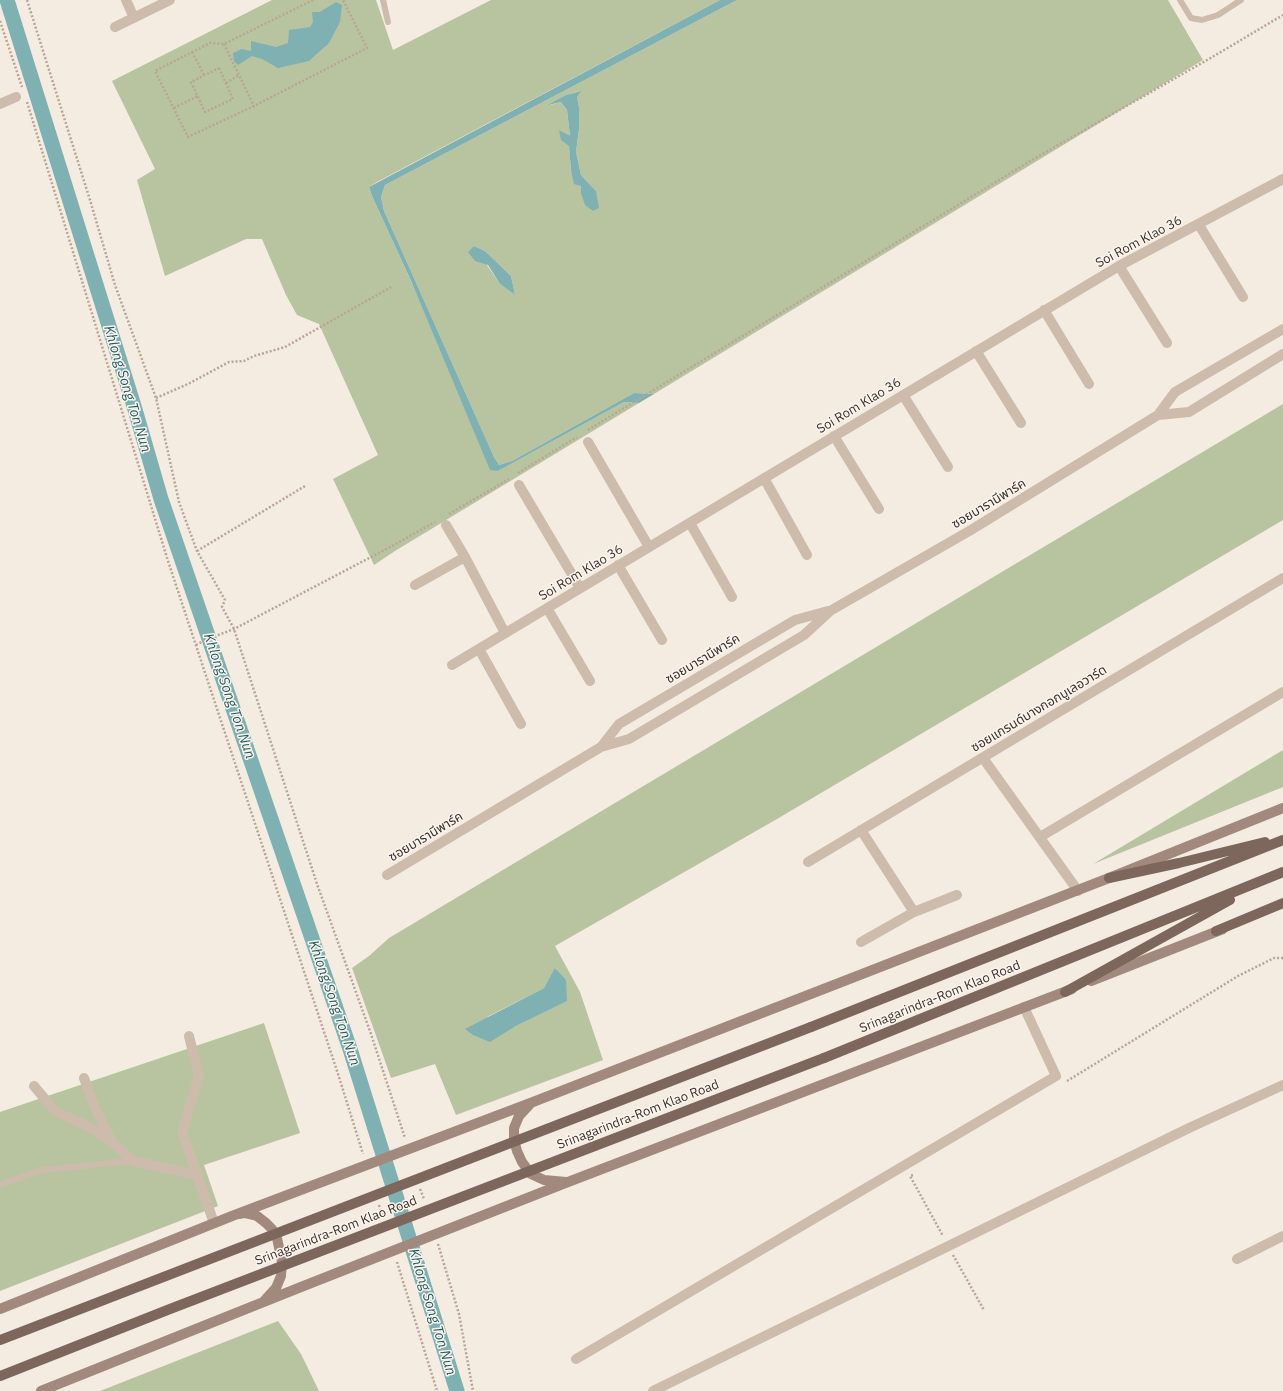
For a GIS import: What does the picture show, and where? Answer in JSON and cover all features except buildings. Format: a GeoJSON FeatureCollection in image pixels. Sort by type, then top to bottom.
{"type":"FeatureCollection","features":[{"type":"Feature","properties":{"kind":"main road"},"geometry":{"type":"LineString","coordinates":[[0,1309],[214,1223],[533,1102],[1109,878],[1283,808]]}},
{"type":"Feature","properties":{"kind":"main road"},"geometry":{"type":"LineString","coordinates":[[1109,878],[1283,839]]}},
{"type":"Feature","properties":{"kind":"main road","name":"Srinagarindra-Rom Klao Road"},"geometry":{"type":"LineString","coordinates":[[0,1340],[811,1027],[1283,839]]}},
{"type":"Feature","properties":{"kind":"main road","name":"Srinagarindra-Rom Klao Road"},"geometry":{"type":"LineString","coordinates":[[0,1376],[178,1306],[824,1058],[1283,872]]}},
{"type":"Feature","properties":{"kind":"main road"},"geometry":{"type":"LineString","coordinates":[[1065,992],[1268,878]]}},
{"type":"Feature","properties":{"kind":"main road"},"geometry":{"type":"LineString","coordinates":[[41,1391],[568,1182],[1065,992],[1283,903]]}},
{"type":"Feature","properties":{"kind":"main road"},"geometry":{"type":"LineString","coordinates":[[1216,931],[1283,907]]}},
{"type":"Feature","properties":{"kind":"main road"},"geometry":{"type":"LineString","coordinates":[[533,1102],[519,1116],[514,1128],[514,1140],[517,1151],[522,1162],[531,1174],[544,1180],[568,1182]]}},
{"type":"Feature","properties":{"kind":"main road"},"geometry":{"type":"LineString","coordinates":[[232,1216],[244,1213],[257,1216],[272,1229],[277,1238],[282,1262],[281,1276],[276,1288],[263,1302]]}},
{"type":"Feature","properties":{"kind":"street"},"geometry":{"type":"LineString","coordinates":[[126,0],[134,18]]}},
{"type":"Feature","properties":{"kind":"street"},"geometry":{"type":"LineString","coordinates":[[115,27],[170,0]]}},
{"type":"Feature","properties":{"kind":"street"},"geometry":{"type":"LineString","coordinates":[[0,104],[20,95]]}},
{"type":"Feature","properties":{"kind":"street","name":"Soi Rom Klao 36"},"geometry":{"type":"LineString","coordinates":[[452,665],[1119,266],[1282,182]]}},
{"type":"Feature","properties":{"kind":"street"},"geometry":{"type":"LineString","coordinates":[[1199,225],[1243,297]]}},
{"type":"Feature","properties":{"kind":"street"},"geometry":{"type":"LineString","coordinates":[[1119,266],[1167,343]]}},
{"type":"Feature","properties":{"kind":"street"},"geometry":{"type":"LineString","coordinates":[[1044,310],[1089,384]]}},
{"type":"Feature","properties":{"kind":"street","name":"ซอยบารานีพาร์ค"},"geometry":{"type":"LineString","coordinates":[[387,875],[601,747],[629,739],[804,635],[830,611],[971,530],[1158,415],[1175,392],[1283,329]]}},
{"type":"Feature","properties":{"kind":"street"},"geometry":{"type":"LineString","coordinates":[[976,351],[1021,423]]}},
{"type":"Feature","properties":{"kind":"street","name":"ซอยบารานีพาร์ค"},"geometry":{"type":"LineString","coordinates":[[1158,415],[1189,412],[1283,354]]}},
{"type":"Feature","properties":{"kind":"street"},"geometry":{"type":"LineString","coordinates":[[903,395],[948,467]]}},
{"type":"Feature","properties":{"kind":"street"},"geometry":{"type":"LineString","coordinates":[[834,436],[879,509]]}},
{"type":"Feature","properties":{"kind":"street"},"geometry":{"type":"LineString","coordinates":[[588,442],[649,547]]}},
{"type":"Feature","properties":{"kind":"street"},"geometry":{"type":"LineString","coordinates":[[764,478],[807,555]]}},
{"type":"Feature","properties":{"kind":"street"},"geometry":{"type":"LineString","coordinates":[[519,485],[580,588]]}},
{"type":"Feature","properties":{"kind":"street"},"geometry":{"type":"LineString","coordinates":[[444,520],[505,633]]}},
{"type":"Feature","properties":{"kind":"street"},"geometry":{"type":"LineString","coordinates":[[690,523],[732,597]]}},
{"type":"Feature","properties":{"kind":"street"},"geometry":{"type":"LineString","coordinates":[[415,585],[465,557]]}},
{"type":"Feature","properties":{"kind":"street"},"geometry":{"type":"LineString","coordinates":[[618,565],[662,640]]}},
{"type":"Feature","properties":{"kind":"street","name":"ซอยแกรนด์บางกอกบูเลอวาร์ด"},"geometry":{"type":"LineString","coordinates":[[808,862],[1283,578]]}},
{"type":"Feature","properties":{"kind":"street"},"geometry":{"type":"LineString","coordinates":[[547,608],[590,681]]}},
{"type":"Feature","properties":{"kind":"street","name":"ซอยบารานีพาร์ค"},"geometry":{"type":"LineString","coordinates":[[601,747],[620,724],[796,620],[830,611]]}},
{"type":"Feature","properties":{"kind":"street"},"geometry":{"type":"LineString","coordinates":[[479,649],[521,724]]}},
{"type":"Feature","properties":{"kind":"street"},"geometry":{"type":"LineString","coordinates":[[1040,837],[1283,692]]}},
{"type":"Feature","properties":{"kind":"street"},"geometry":{"type":"LineString","coordinates":[[983,758],[1078,890]]}},
{"type":"Feature","properties":{"kind":"street"},"geometry":{"type":"LineString","coordinates":[[861,830],[914,912]]}},
{"type":"Feature","properties":{"kind":"street"},"geometry":{"type":"LineString","coordinates":[[861,942],[914,912],[957,895]]}},
{"type":"Feature","properties":{"kind":"street"},"geometry":{"type":"LineString","coordinates":[[576,1359],[1056,1076],[1024,1007]]}},
{"type":"Feature","properties":{"kind":"street"},"geometry":{"type":"LineString","coordinates":[[189,1036],[199,1076],[182,1132],[214,1223]]}},
{"type":"Feature","properties":{"kind":"street"},"geometry":{"type":"LineString","coordinates":[[84,1078],[95,1108],[112,1142]]}},
{"type":"Feature","properties":{"kind":"street"},"geometry":{"type":"LineString","coordinates":[[653,1391],[1188,1128],[1283,1085]]}},
{"type":"Feature","properties":{"kind":"street"},"geometry":{"type":"LineString","coordinates":[[34,1086],[54,1111],[87,1126],[112,1142],[133,1161],[197,1174]]}},
{"type":"Feature","properties":{"kind":"street"},"geometry":{"type":"LineString","coordinates":[[1237,1259],[1283,1236]]}},
{"type":"Feature","properties":{"kind":"lane"},"geometry":{"type":"LineString","coordinates":[[383,0],[388,22]]}},
{"type":"Feature","properties":{"kind":"lane"},"geometry":{"type":"LineString","coordinates":[[1180,0],[1191,18],[1202,20],[1218,15],[1241,0]]}},
{"type":"Feature","properties":{"kind":"lane"},"geometry":{"type":"LineString","coordinates":[[0,1185],[42,1170],[133,1161]]}},
{"type":"Feature","properties":{"kind":"path"},"geometry":{"type":"LineString","coordinates":[[27,0],[88,192],[115,285],[156,398],[179,502],[197,551],[225,600],[222,607],[234,629],[317,884],[372,1034],[407,1146]]}},
{"type":"Feature","properties":{"kind":"path"},"geometry":{"type":"LineString","coordinates":[[313,0],[224,44],[210,43],[155,71],[188,137],[254,106],[367,48],[343,0]]}},
{"type":"Feature","properties":{"kind":"path"},"geometry":{"type":"LineString","coordinates":[[196,645],[234,629],[444,520],[521,471],[1032,160],[1283,15]]}},
{"type":"Feature","properties":{"kind":"path"},"geometry":{"type":"LineString","coordinates":[[0,22],[20,95]]}},
{"type":"Feature","properties":{"kind":"path"},"geometry":{"type":"LineString","coordinates":[[224,44],[254,106]]}},
{"type":"Feature","properties":{"kind":"path"},"geometry":{"type":"LineString","coordinates":[[192,52],[204,75]]}},
{"type":"Feature","properties":{"kind":"path"},"geometry":{"type":"LineString","coordinates":[[219,68],[233,99],[205,112],[191,82],[204,75],[219,68]]}},
{"type":"Feature","properties":{"kind":"path"},"geometry":{"type":"LineString","coordinates":[[226,83],[239,75]]}},
{"type":"Feature","properties":{"kind":"path"},"geometry":{"type":"LineString","coordinates":[[174,108],[198,96]]}},
{"type":"Feature","properties":{"kind":"path"},"geometry":{"type":"LineString","coordinates":[[26,100],[168,561],[339,1077],[364,1159]]}},
{"type":"Feature","properties":{"kind":"path"},"geometry":{"type":"LineString","coordinates":[[156,398],[188,384],[229,362],[244,361],[254,356],[285,347],[394,286]]}},
{"type":"Feature","properties":{"kind":"path"},"geometry":{"type":"LineString","coordinates":[[197,551],[305,486]]}},
{"type":"Feature","properties":{"kind":"path"},"geometry":{"type":"LineString","coordinates":[[1064,1082],[1238,976],[1274,958],[1283,958]]}},
{"type":"Feature","properties":{"kind":"path"},"geometry":{"type":"LineString","coordinates":[[917,1172],[910,1176],[984,1310]]}},
{"type":"Feature","properties":{"kind":"path"},"geometry":{"type":"LineString","coordinates":[[418,1182],[425,1204]]}},
{"type":"Feature","properties":{"kind":"path"},"geometry":{"type":"LineString","coordinates":[[379,1204],[383,1219]]}},
{"type":"Feature","properties":{"kind":"path"},"geometry":{"type":"LineString","coordinates":[[437,1241],[459,1314],[473,1391]]}},
{"type":"Feature","properties":{"kind":"path"},"geometry":{"type":"LineString","coordinates":[[395,1256],[437,1391]]}},
{"type":"Feature","properties":{"kind":"green space"},"geometry":{"type":"Polygon","coordinates":[[[272,0],[376,0],[393,50],[491,0],[720,0],[369,187],[498,471],[624,402],[639,403],[374,565],[333,479],[378,455],[319,324],[297,315],[286,295],[262,239],[246,239],[165,276],[137,180],[155,169],[112,81],[272,0]]]}},
{"type":"Feature","properties":{"kind":"green space"},"geometry":{"type":"Polygon","coordinates":[[[737,0],[1168,0],[1203,60],[654,394],[634,393],[512,461],[499,465],[494,457],[384,211],[381,197],[385,185],[737,0]],[[580,91],[566,95],[550,105],[561,102],[567,110],[570,136],[569,146],[571,170],[581,186],[581,193],[596,191],[581,175],[576,152],[579,129],[579,107],[577,97],[580,91]],[[474,246],[500,284],[515,295],[511,276],[485,251],[474,246]]]}},
{"type":"Feature","properties":{"kind":"green space"},"geometry":{"type":"Polygon","coordinates":[[[1283,404],[1283,520],[777,819],[555,946],[580,992],[603,1060],[456,1115],[435,1064],[391,1078],[352,968],[369,956],[389,938],[1283,404]],[[556,968],[544,988],[487,1017],[514,1027],[566,1001],[556,968]]]}},
{"type":"Feature","properties":{"kind":"green space"},"geometry":{"type":"Polygon","coordinates":[[[1283,750],[1283,787],[1093,864],[1283,750]]]}},
{"type":"Feature","properties":{"kind":"green space"},"geometry":{"type":"Polygon","coordinates":[[[264,1023],[300,1133],[204,1165],[218,1206],[0,1291],[0,1112],[264,1023]]]}},
{"type":"Feature","properties":{"kind":"green space"},"geometry":{"type":"Polygon","coordinates":[[[278,1321],[301,1354],[319,1391],[100,1391],[278,1321]]]}},
{"type":"Feature","properties":{"kind":"water"},"geometry":{"type":"Polygon","coordinates":[[[720,0],[737,0],[385,185],[381,197],[384,211],[494,457],[499,465],[512,461],[634,393],[654,394],[639,403],[624,402],[498,471],[490,470],[412,283],[369,187],[720,0]]]}},
{"type":"Feature","properties":{"kind":"water"},"geometry":{"type":"Polygon","coordinates":[[[336,2],[342,5],[340,22],[329,43],[309,61],[278,68],[262,59],[252,56],[238,65],[234,61],[233,53],[242,49],[251,51],[251,41],[276,47],[288,43],[289,30],[310,27],[313,22],[312,12],[320,12],[336,2]]]}},
{"type":"Feature","properties":{"kind":"water"},"geometry":{"type":"Polygon","coordinates":[[[581,91],[577,97],[579,107],[579,129],[576,152],[581,175],[596,191],[599,208],[593,211],[585,205],[581,193],[581,186],[574,184],[569,146],[561,140],[559,130],[570,136],[567,110],[561,102],[548,105],[566,95],[581,91]]]}},
{"type":"Feature","properties":{"kind":"water"},"geometry":{"type":"Polygon","coordinates":[[[474,246],[485,251],[511,276],[515,295],[500,284],[488,265],[475,261],[468,252],[474,246]]]}},
{"type":"Feature","properties":{"kind":"water"},"geometry":{"type":"Polygon","coordinates":[[[555,968],[566,980],[567,1001],[514,1027],[490,1042],[473,1035],[465,1029],[544,988],[555,968]]]}},
{"type":"Feature","properties":{"kind":"waterway","name":"Khlong Song Ton Nun"},"geometry":{"type":"LineString","coordinates":[[7,0],[134,406],[161,499],[350,1049],[457,1391]]}}]}
